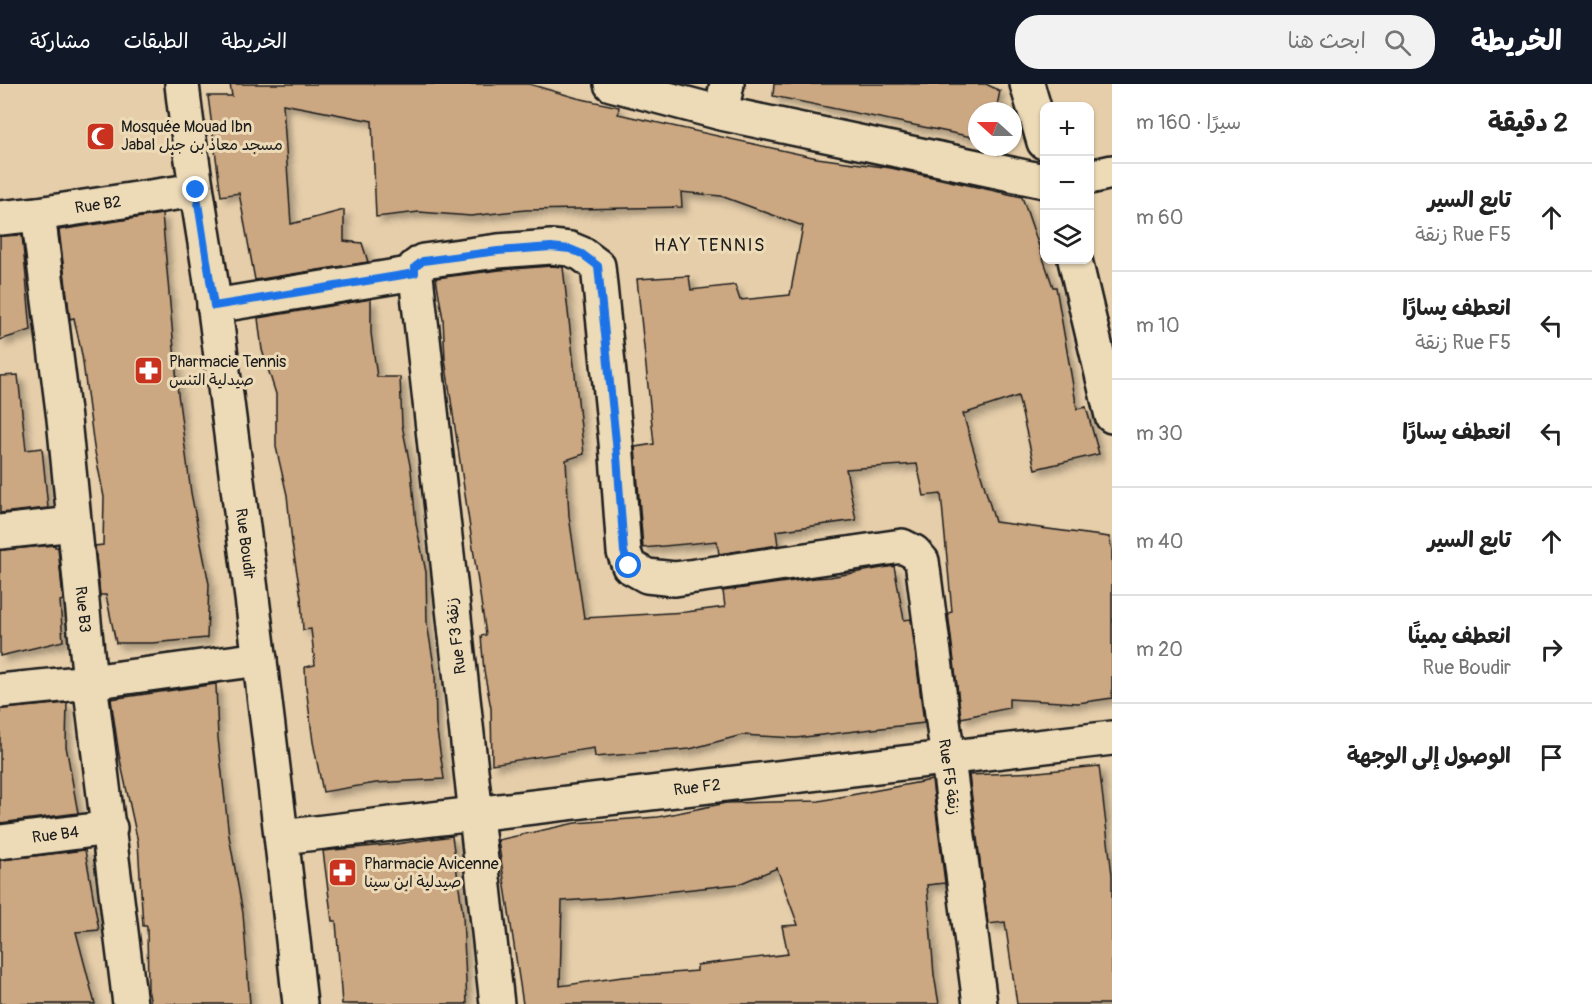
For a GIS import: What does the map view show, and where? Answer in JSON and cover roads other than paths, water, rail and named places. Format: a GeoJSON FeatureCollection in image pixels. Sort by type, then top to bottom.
{"type":"FeatureCollection","features":[{"type":"Feature","properties":{"kind":"street","name":"Rue Boudir"},"geometry":{"type":"LineString","coordinates":[[182,84],[214,306],[260,659],[300,1004]]}},
{"type":"Feature","properties":{"kind":"street"},"geometry":{"type":"LineString","coordinates":[[611,84],[724,98],[1040,180]]}},
{"type":"Feature","properties":{"kind":"street"},"geometry":{"type":"LineString","coordinates":[[1027,84],[1040,128]]}},
{"type":"Feature","properties":{"kind":"street"},"geometry":{"type":"LineString","coordinates":[[1094,176],[1112,172]]}},
{"type":"Feature","properties":{"kind":"street","name":"Rue B2"},"geometry":{"type":"LineString","coordinates":[[0,218],[196,190]]}},
{"type":"Feature","properties":{"kind":"street","name":"Rue B3"},"geometry":{"type":"LineString","coordinates":[[38,214],[75,524],[90,682],[110,828],[130,1004]]}},
{"type":"Feature","properties":{"kind":"street","name":"Rue F5 زنقة"},"geometry":{"type":"LineString","coordinates":[[415,270],[423,261],[551,247],[570,249],[582,254],[598,266],[616,442],[624,552],[629,566],[638,572],[659,579],[675,579],[902,546],[914,552],[922,561],[980,1004]]}},
{"type":"Feature","properties":{"kind":"street"},"geometry":{"type":"LineString","coordinates":[[1076,264],[1112,416]]}},
{"type":"Feature","properties":{"kind":"street"},"geometry":{"type":"LineString","coordinates":[[214,306],[415,270]]}},
{"type":"Feature","properties":{"kind":"street","name":"Rue F3 زنقة"},"geometry":{"type":"LineString","coordinates":[[415,270],[497,1004]]}},
{"type":"Feature","properties":{"kind":"street"},"geometry":{"type":"LineString","coordinates":[[0,532],[75,524]]}},
{"type":"Feature","properties":{"kind":"street"},"geometry":{"type":"LineString","coordinates":[[0,691],[90,682],[260,659]]}},
{"type":"Feature","properties":{"kind":"street","name":"Rue F2"},"geometry":{"type":"LineString","coordinates":[[282,837],[946,757],[1111,744]]}},
{"type":"Feature","properties":{"kind":"street","name":"Rue B4"},"geometry":{"type":"LineString","coordinates":[[0,842],[110,828]]}},
{"type":"Feature","properties":{"kind":"place","name":"Mosquée Mouad Ibn Jabal مسجد معاذ بن جبل"},"geometry":{"type":"Point","coordinates":[100,136]}},
{"type":"Feature","properties":{"kind":"place","name":"Pharmacie Tennis صيدلية التنس"},"geometry":{"type":"Point","coordinates":[148,371]}},
{"type":"Feature","properties":{"kind":"place","name":"Pharmacie Avicenne صيدلية ابن سينا"},"geometry":{"type":"Point","coordinates":[343,873]}},
{"type":"Feature","properties":{"kind":"district","name":"HAY TENNIS"},"geometry":{"type":"Point","coordinates":[710,245]}}]}
